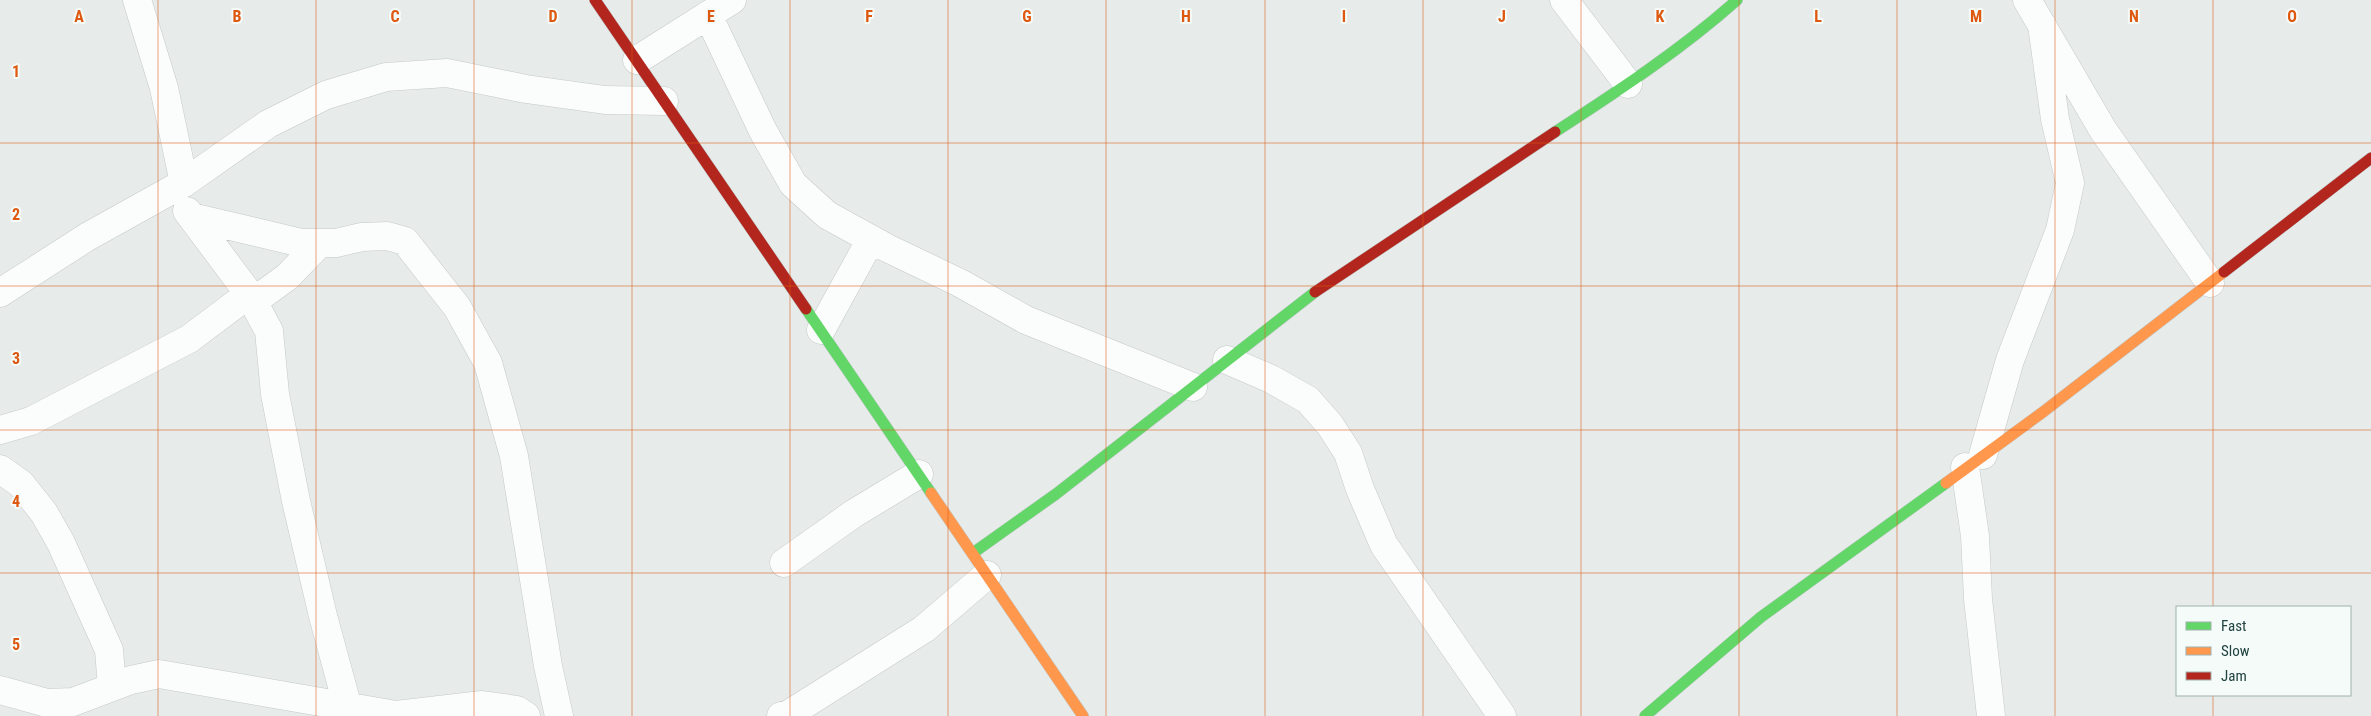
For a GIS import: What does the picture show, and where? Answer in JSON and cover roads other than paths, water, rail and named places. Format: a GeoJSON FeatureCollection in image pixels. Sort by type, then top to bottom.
{"type":"FeatureCollection","features":[{"type":"Feature","properties":{"kind":"street"},"geometry":{"type":"LineString","coordinates":[[137,0],[164,88],[177,186],[192,217],[251,297],[269,331],[275,394],[294,491],[323,616],[348,708]]}},
{"type":"Feature","properties":{"kind":"street"},"geometry":{"type":"LineString","coordinates":[[595,0],[1083,716]]}},
{"type":"Feature","properties":{"kind":"street"},"geometry":{"type":"LineString","coordinates":[[637,60],[732,0]]}},
{"type":"Feature","properties":{"kind":"street"},"geometry":{"type":"LineString","coordinates":[[1564,0],[1628,84]]}},
{"type":"Feature","properties":{"kind":"street"},"geometry":{"type":"LineString","coordinates":[[782,716],[789,714],[924,629],[980,564],[1056,494],[1332,278],[1628,84],[1708,26],[1737,0]]}},
{"type":"Feature","properties":{"kind":"street"},"geometry":{"type":"LineString","coordinates":[[2027,0],[2103,130],[2210,283]]}},
{"type":"Feature","properties":{"kind":"street"},"geometry":{"type":"LineString","coordinates":[[708,15],[763,131],[793,184],[827,215],[871,239],[960,282],[1026,320],[1193,387]]}},
{"type":"Feature","properties":{"kind":"street"},"geometry":{"type":"LineString","coordinates":[[1991,716],[1978,599],[1974,461],[2010,360],[2060,230],[2070,183],[2055,118],[2042,25]]}},
{"type":"Feature","properties":{"kind":"street"},"geometry":{"type":"LineString","coordinates":[[0,293],[87,237],[177,186],[268,124],[326,95],[386,77],[447,73],[526,90],[596,99],[664,101]]}},
{"type":"Feature","properties":{"kind":"street"},"geometry":{"type":"LineString","coordinates":[[1645,716],[1761,617],[2043,412],[2371,158]]}},
{"type":"Feature","properties":{"kind":"street"},"geometry":{"type":"LineString","coordinates":[[192,217],[302,243],[388,236],[405,241],[422,260],[457,307],[488,363],[514,456],[548,666],[559,716]]}},
{"type":"Feature","properties":{"kind":"street"},"geometry":{"type":"LineString","coordinates":[[821,330],[871,239]]}},
{"type":"Feature","properties":{"kind":"street"},"geometry":{"type":"LineString","coordinates":[[0,430],[31,421],[189,339],[251,297],[286,277],[320,243]]}},
{"type":"Feature","properties":{"kind":"street"},"geometry":{"type":"LineString","coordinates":[[1228,360],[1271,379],[1308,400],[1330,425],[1348,453],[1360,489],[1384,545],[1502,716]]}},
{"type":"Feature","properties":{"kind":"street"},"geometry":{"type":"LineString","coordinates":[[0,469],[21,484],[44,512],[61,543],[109,650],[112,687]]}},
{"type":"Feature","properties":{"kind":"street"},"geometry":{"type":"LineString","coordinates":[[784,563],[853,514],[919,474]]}},
{"type":"Feature","properties":{"kind":"street"},"geometry":{"type":"LineString","coordinates":[[0,690],[52,709],[131,680],[159,674],[396,715],[423,714],[482,705],[517,710],[526,716]]}},
{"type":"Feature","properties":{"kind":"street"},"geometry":{"type":"LineString","coordinates":[[1987,685],[2010,716]]}}]}
